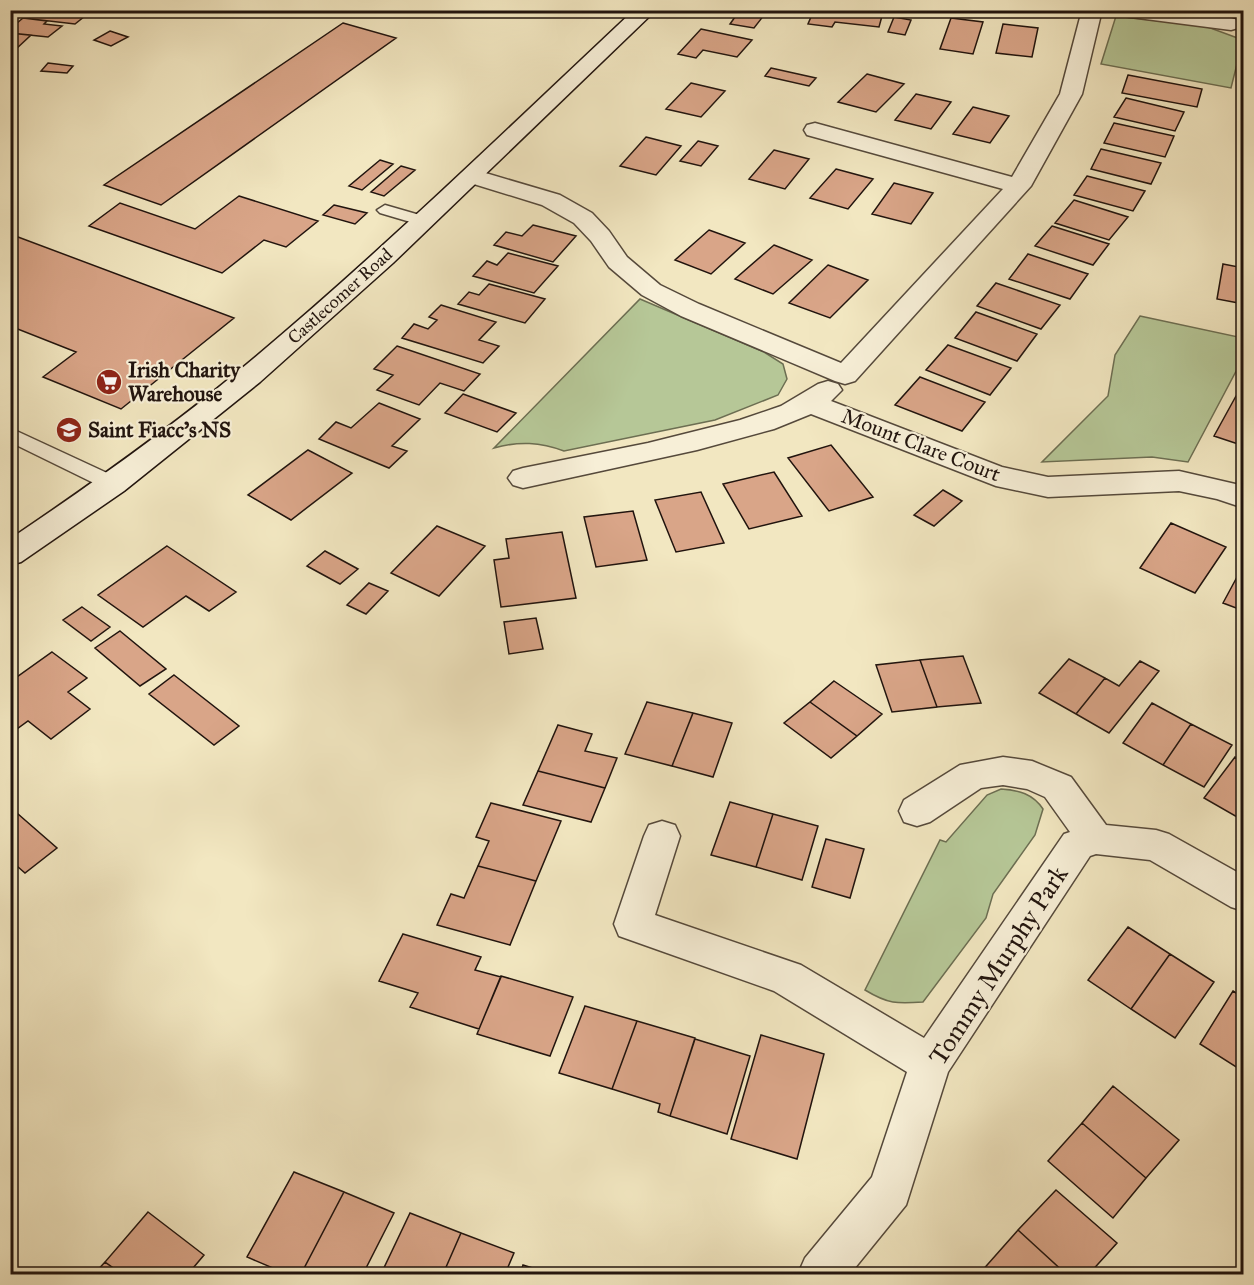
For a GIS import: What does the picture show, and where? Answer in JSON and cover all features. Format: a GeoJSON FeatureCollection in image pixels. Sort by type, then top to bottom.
{"type":"FeatureCollection","features":[{"type":"Feature","properties":{"kind":"street","name":"Castlecomer Road"},"geometry":{"type":"LineString","coordinates":[[10,554],[112,484],[250,376],[424,221],[646,10]]}},
{"type":"Feature","properties":{"kind":"street","name":"Mount Clare Court"},"geometry":{"type":"LineString","coordinates":[[523,478],[673,447],[762,423],[812,404],[845,375],[1018,186],[1071,94],[1092,10]]}},
{"type":"Feature","properties":{"kind":"street"},"geometry":{"type":"LineString","coordinates":[[1122,10],[1231,24]]}},
{"type":"Feature","properties":{"kind":"street"},"geometry":{"type":"LineString","coordinates":[[815,130],[1018,186]]}},
{"type":"Feature","properties":{"kind":"street","name":"Mount Clare Court"},"geometry":{"type":"LineString","coordinates":[[472,176],[551,200],[583,218],[600,236],[618,262],[651,290],[690,310],[845,375]]}},
{"type":"Feature","properties":{"kind":"street","name":"Mount Clare Court"},"geometry":{"type":"LineString","coordinates":[[812,404],[996,476],[1048,487],[1179,481],[1224,490],[1244,498]]}},
{"type":"Feature","properties":{"kind":"street"},"geometry":{"type":"LineString","coordinates":[[917,811],[972,775],[1004,771],[1032,775],[1058,787],[1096,839],[1156,845],[1244,895]]}},
{"type":"Feature","properties":{"kind":"street"},"geometry":{"type":"LineString","coordinates":[[662,836],[633,924],[787,978],[930,1064]]}},
{"type":"Feature","properties":{"kind":"street","name":"Tommy Murphy Park"},"geometry":{"type":"LineString","coordinates":[[821,1275],[890,1190],[930,1064],[1077,845],[1096,839]]}},
{"type":"Feature","properties":{"kind":"lane"},"geometry":{"type":"LineString","coordinates":[[386,210],[424,221]]}},
{"type":"Feature","properties":{"kind":"lane"},"geometry":{"type":"LineString","coordinates":[[10,434],[112,484]]}},
{"type":"Feature","properties":{"kind":"green space"},"geometry":{"type":"Polygon","coordinates":[[[1116,16],[1205,26],[1243,40],[1231,88],[1101,64],[1116,16]]]}},
{"type":"Feature","properties":{"kind":"green space"},"geometry":{"type":"Polygon","coordinates":[[[640,299],[764,352],[783,364],[787,379],[778,395],[715,420],[564,451],[529,444],[512,444],[494,448],[640,299]]]}},
{"type":"Feature","properties":{"kind":"green space"},"geometry":{"type":"Polygon","coordinates":[[[1140,316],[1243,338],[1243,358],[1188,462],[1152,457],[1042,462],[1108,396],[1115,355],[1140,316]]]}},
{"type":"Feature","properties":{"kind":"green space"},"geometry":{"type":"Polygon","coordinates":[[[1001,789],[1025,794],[1043,809],[1035,835],[993,894],[986,918],[923,1002],[893,1002],[865,990],[940,840],[946,842],[987,795],[1001,789]]]}},
{"type":"Feature","properties":{"kind":"building"},"geometry":{"type":"Polygon","coordinates":[[[31,10],[59,10],[57,12],[85,16],[75,24],[23,18],[31,10]]]}},
{"type":"Feature","properties":{"kind":"building"},"geometry":{"type":"Polygon","coordinates":[[[720,10],[768,10],[754,28],[730,24],[735,17],[717,14],[720,10]]]}},
{"type":"Feature","properties":{"kind":"building"},"geometry":{"type":"Polygon","coordinates":[[[814,10],[843,10],[882,16],[879,27],[835,22],[832,27],[808,24],[814,10]]]}},
{"type":"Feature","properties":{"kind":"building"},"geometry":{"type":"Polygon","coordinates":[[[894,17],[911,20],[905,35],[888,32],[894,17]]]}},
{"type":"Feature","properties":{"kind":"building"},"geometry":{"type":"Polygon","coordinates":[[[23,18],[47,21],[44,24],[62,26],[48,37],[10,33],[10,29],[23,18]]]}},
{"type":"Feature","properties":{"kind":"building"},"geometry":{"type":"Polygon","coordinates":[[[951,18],[983,22],[973,54],[940,49],[951,18]]]}},
{"type":"Feature","properties":{"kind":"building"},"geometry":{"type":"Polygon","coordinates":[[[343,23],[396,38],[161,205],[104,185],[343,23]]]}},
{"type":"Feature","properties":{"kind":"building"},"geometry":{"type":"Polygon","coordinates":[[[1003,24],[1038,28],[1032,57],[996,53],[1003,24]]]}},
{"type":"Feature","properties":{"kind":"building"},"geometry":{"type":"Polygon","coordinates":[[[701,29],[752,40],[737,57],[703,50],[696,58],[678,54],[701,29]]]}},
{"type":"Feature","properties":{"kind":"building"},"geometry":{"type":"Polygon","coordinates":[[[110,31],[128,37],[111,46],[94,40],[110,31]]]}},
{"type":"Feature","properties":{"kind":"building"},"geometry":{"type":"Polygon","coordinates":[[[10,33],[31,35],[15,50],[10,49],[10,33]]]}},
{"type":"Feature","properties":{"kind":"building"},"geometry":{"type":"Polygon","coordinates":[[[48,63],[73,66],[67,73],[41,71],[48,63]]]}},
{"type":"Feature","properties":{"kind":"building"},"geometry":{"type":"Polygon","coordinates":[[[771,68],[816,78],[809,86],[765,76],[771,68]]]}},
{"type":"Feature","properties":{"kind":"building"},"geometry":{"type":"Polygon","coordinates":[[[867,74],[904,84],[876,112],[838,102],[867,74]]]}},
{"type":"Feature","properties":{"kind":"building"},"geometry":{"type":"Polygon","coordinates":[[[1128,75],[1202,89],[1197,107],[1122,93],[1128,75]]]}},
{"type":"Feature","properties":{"kind":"building"},"geometry":{"type":"Polygon","coordinates":[[[691,83],[725,91],[701,117],[666,109],[691,83]]]}},
{"type":"Feature","properties":{"kind":"building"},"geometry":{"type":"Polygon","coordinates":[[[916,94],[951,102],[931,129],[895,120],[916,94]]]}},
{"type":"Feature","properties":{"kind":"building"},"geometry":{"type":"Polygon","coordinates":[[[1126,98],[1184,112],[1175,131],[1114,117],[1126,98]]]}},
{"type":"Feature","properties":{"kind":"building"},"geometry":{"type":"Polygon","coordinates":[[[973,107],[1009,116],[990,143],[953,134],[973,107]]]}},
{"type":"Feature","properties":{"kind":"building"},"geometry":{"type":"Polygon","coordinates":[[[1114,123],[1174,136],[1165,157],[1104,143],[1114,123]]]}},
{"type":"Feature","properties":{"kind":"building"},"geometry":{"type":"Polygon","coordinates":[[[646,137],[681,146],[656,175],[620,166],[646,137]]]}},
{"type":"Feature","properties":{"kind":"building"},"geometry":{"type":"Polygon","coordinates":[[[698,141],[718,146],[701,166],[680,161],[698,141]]]}},
{"type":"Feature","properties":{"kind":"building"},"geometry":{"type":"Polygon","coordinates":[[[1101,149],[1161,163],[1151,184],[1091,169],[1101,149]]]}},
{"type":"Feature","properties":{"kind":"building"},"geometry":{"type":"Polygon","coordinates":[[[774,150],[809,159],[785,189],[749,179],[774,150]]]}},
{"type":"Feature","properties":{"kind":"building"},"geometry":{"type":"Polygon","coordinates":[[[380,160],[393,164],[362,190],[349,186],[380,160]]]}},
{"type":"Feature","properties":{"kind":"building"},"geometry":{"type":"Polygon","coordinates":[[[401,166],[415,170],[384,196],[371,192],[401,166]]]}},
{"type":"Feature","properties":{"kind":"building"},"geometry":{"type":"Polygon","coordinates":[[[836,169],[873,179],[848,209],[810,198],[836,169]]]}},
{"type":"Feature","properties":{"kind":"building"},"geometry":{"type":"Polygon","coordinates":[[[1087,176],[1145,191],[1133,211],[1074,195],[1087,176]]]}},
{"type":"Feature","properties":{"kind":"building"},"geometry":{"type":"Polygon","coordinates":[[[894,183],[933,193],[911,224],[872,214],[894,183]]]}},
{"type":"Feature","properties":{"kind":"building"},"geometry":{"type":"Polygon","coordinates":[[[239,196],[318,221],[286,247],[264,240],[222,273],[89,226],[120,203],[195,229],[239,196]]]}},
{"type":"Feature","properties":{"kind":"building"},"geometry":{"type":"Polygon","coordinates":[[[1074,200],[1128,217],[1109,240],[1055,223],[1074,200]]]}},
{"type":"Feature","properties":{"kind":"building"},"geometry":{"type":"Polygon","coordinates":[[[334,205],[367,213],[355,224],[323,215],[334,205]]]}},
{"type":"Feature","properties":{"kind":"building"},"geometry":{"type":"Polygon","coordinates":[[[533,225],[576,236],[553,262],[494,245],[506,232],[522,236],[533,225]]]}},
{"type":"Feature","properties":{"kind":"building"},"geometry":{"type":"Polygon","coordinates":[[[1052,226],[1109,244],[1093,265],[1035,246],[1052,226]]]}},
{"type":"Feature","properties":{"kind":"building"},"geometry":{"type":"Polygon","coordinates":[[[709,230],[745,243],[711,274],[675,260],[709,230]]]}},
{"type":"Feature","properties":{"kind":"building"},"geometry":{"type":"Polygon","coordinates":[[[10,234],[234,318],[121,409],[43,377],[76,352],[10,326],[10,234]]]}},
{"type":"Feature","properties":{"kind":"building"},"geometry":{"type":"Polygon","coordinates":[[[774,245],[812,260],[773,294],[735,279],[774,245]]]}},
{"type":"Feature","properties":{"kind":"building"},"geometry":{"type":"Polygon","coordinates":[[[508,253],[558,266],[534,293],[473,276],[487,261],[497,265],[508,253]]]}},
{"type":"Feature","properties":{"kind":"building"},"geometry":{"type":"Polygon","coordinates":[[[1028,254],[1088,274],[1070,299],[1009,279],[1028,254]]]}},
{"type":"Feature","properties":{"kind":"building"},"geometry":{"type":"Polygon","coordinates":[[[1223,264],[1244,268],[1244,304],[1217,299],[1223,264]]]}},
{"type":"Feature","properties":{"kind":"building"},"geometry":{"type":"Polygon","coordinates":[[[828,265],[868,280],[830,318],[789,303],[828,265]]]}},
{"type":"Feature","properties":{"kind":"building"},"geometry":{"type":"Polygon","coordinates":[[[996,283],[1060,305],[1041,329],[977,306],[996,283]]]}},
{"type":"Feature","properties":{"kind":"building"},"geometry":{"type":"Polygon","coordinates":[[[489,284],[545,299],[525,323],[458,304],[469,292],[479,295],[489,284]]]}},
{"type":"Feature","properties":{"kind":"building"},"geometry":{"type":"Polygon","coordinates":[[[441,305],[496,322],[479,340],[499,346],[483,363],[402,338],[414,324],[428,329],[437,320],[429,317],[441,305]]]}},
{"type":"Feature","properties":{"kind":"building"},"geometry":{"type":"Polygon","coordinates":[[[976,312],[1037,334],[1017,361],[955,338],[976,312]]]}},
{"type":"Feature","properties":{"kind":"building"},"geometry":{"type":"Polygon","coordinates":[[[948,345],[1011,368],[990,395],[926,370],[948,345]]]}},
{"type":"Feature","properties":{"kind":"building"},"geometry":{"type":"Polygon","coordinates":[[[397,346],[480,374],[464,391],[440,383],[419,405],[377,390],[393,375],[374,369],[397,346]]]}},
{"type":"Feature","properties":{"kind":"building"},"geometry":{"type":"Polygon","coordinates":[[[920,377],[985,402],[962,431],[895,405],[920,377]]]}},
{"type":"Feature","properties":{"kind":"building"},"geometry":{"type":"Polygon","coordinates":[[[463,394],[516,413],[497,432],[445,413],[463,394]]]}},
{"type":"Feature","properties":{"kind":"building"},"geometry":{"type":"Polygon","coordinates":[[[1236,396],[1244,398],[1244,446],[1214,436],[1236,396]]]}},
{"type":"Feature","properties":{"kind":"building"},"geometry":{"type":"Polygon","coordinates":[[[379,403],[420,419],[392,446],[407,451],[389,468],[319,439],[336,422],[351,428],[379,403]]]}},
{"type":"Feature","properties":{"kind":"building"},"geometry":{"type":"Polygon","coordinates":[[[831,445],[873,497],[829,511],[788,458],[831,445]]]}},
{"type":"Feature","properties":{"kind":"building"},"geometry":{"type":"Polygon","coordinates":[[[308,450],[352,473],[291,520],[248,495],[308,450]]]}},
{"type":"Feature","properties":{"kind":"building"},"geometry":{"type":"Polygon","coordinates":[[[774,472],[802,516],[749,529],[723,484],[774,472]]]}},
{"type":"Feature","properties":{"kind":"building"},"geometry":{"type":"Polygon","coordinates":[[[943,490],[962,501],[934,526],[914,515],[943,490]]]}},
{"type":"Feature","properties":{"kind":"building"},"geometry":{"type":"Polygon","coordinates":[[[701,492],[724,543],[676,552],[655,500],[701,492]]]}},
{"type":"Feature","properties":{"kind":"building"},"geometry":{"type":"Polygon","coordinates":[[[633,511],[647,560],[596,567],[584,517],[633,511]]]}},
{"type":"Feature","properties":{"kind":"building"},"geometry":{"type":"Polygon","coordinates":[[[1171,523],[1226,547],[1195,593],[1140,568],[1171,523]]]}},
{"type":"Feature","properties":{"kind":"building"},"geometry":{"type":"Polygon","coordinates":[[[437,526],[485,546],[439,596],[391,573],[437,526]]]}},
{"type":"Feature","properties":{"kind":"building"},"geometry":{"type":"Polygon","coordinates":[[[562,532],[576,598],[501,607],[494,560],[509,558],[506,539],[562,532]]]}},
{"type":"Feature","properties":{"kind":"building"},"geometry":{"type":"Polygon","coordinates":[[[167,546],[236,592],[209,611],[186,596],[143,627],[98,595],[167,546]]]}},
{"type":"Feature","properties":{"kind":"building"},"geometry":{"type":"Polygon","coordinates":[[[325,551],[358,569],[340,584],[307,566],[325,551]]]}},
{"type":"Feature","properties":{"kind":"building"},"geometry":{"type":"Polygon","coordinates":[[[1244,564],[1244,611],[1223,603],[1244,564]]]}},
{"type":"Feature","properties":{"kind":"building"},"geometry":{"type":"Polygon","coordinates":[[[369,583],[388,591],[366,614],[347,605],[369,583]]]}},
{"type":"Feature","properties":{"kind":"building"},"geometry":{"type":"Polygon","coordinates":[[[82,607],[110,627],[91,641],[63,620],[82,607]]]}},
{"type":"Feature","properties":{"kind":"building"},"geometry":{"type":"Polygon","coordinates":[[[536,618],[543,649],[509,654],[504,622],[536,618]]]}},
{"type":"Feature","properties":{"kind":"building"},"geometry":{"type":"Polygon","coordinates":[[[120,631],[166,669],[140,686],[95,648],[120,631]]]}},
{"type":"Feature","properties":{"kind":"building"},"geometry":{"type":"Polygon","coordinates":[[[52,652],[87,678],[68,692],[90,709],[51,739],[28,721],[10,734],[10,682],[52,652]]]}},
{"type":"Feature","properties":{"kind":"building"},"geometry":{"type":"Polygon","coordinates":[[[963,656],[981,703],[937,707],[920,660],[963,656]]]}},
{"type":"Feature","properties":{"kind":"building"},"geometry":{"type":"Polygon","coordinates":[[[1069,659],[1105,678],[1076,714],[1039,693],[1069,659]]]}},
{"type":"Feature","properties":{"kind":"building"},"geometry":{"type":"Polygon","coordinates":[[[920,660],[937,707],[892,712],[876,665],[920,660]]]}},
{"type":"Feature","properties":{"kind":"building"},"geometry":{"type":"Polygon","coordinates":[[[1140,661],[1159,671],[1109,733],[1076,714],[1105,678],[1119,686],[1140,661]]]}},
{"type":"Feature","properties":{"kind":"building"},"geometry":{"type":"Polygon","coordinates":[[[174,675],[239,726],[214,745],[149,694],[174,675]]]}},
{"type":"Feature","properties":{"kind":"building"},"geometry":{"type":"Polygon","coordinates":[[[834,681],[882,714],[857,736],[810,702],[834,681]]]}},
{"type":"Feature","properties":{"kind":"building"},"geometry":{"type":"Polygon","coordinates":[[[647,702],[693,713],[672,766],[625,754],[647,702]]]}},
{"type":"Feature","properties":{"kind":"building"},"geometry":{"type":"Polygon","coordinates":[[[810,702],[857,736],[831,758],[784,723],[810,702]]]}},
{"type":"Feature","properties":{"kind":"building"},"geometry":{"type":"Polygon","coordinates":[[[1152,703],[1191,724],[1163,765],[1123,743],[1152,703]]]}},
{"type":"Feature","properties":{"kind":"building"},"geometry":{"type":"Polygon","coordinates":[[[693,713],[732,723],[713,777],[672,766],[693,713]]]}},
{"type":"Feature","properties":{"kind":"building"},"geometry":{"type":"Polygon","coordinates":[[[1191,724],[1232,745],[1204,787],[1163,765],[1191,724]]]}},
{"type":"Feature","properties":{"kind":"building"},"geometry":{"type":"Polygon","coordinates":[[[558,725],[592,734],[585,751],[617,758],[605,788],[538,771],[558,725]]]}},
{"type":"Feature","properties":{"kind":"building"},"geometry":{"type":"Polygon","coordinates":[[[1235,757],[1244,762],[1244,821],[1204,798],[1235,757]]]}},
{"type":"Feature","properties":{"kind":"building"},"geometry":{"type":"Polygon","coordinates":[[[538,771],[605,788],[591,822],[523,805],[538,771]]]}},
{"type":"Feature","properties":{"kind":"building"},"geometry":{"type":"Polygon","coordinates":[[[730,802],[773,814],[756,867],[711,855],[730,802]]]}},
{"type":"Feature","properties":{"kind":"building"},"geometry":{"type":"Polygon","coordinates":[[[491,803],[561,821],[536,881],[478,866],[489,841],[476,837],[491,803]]]}},
{"type":"Feature","properties":{"kind":"building"},"geometry":{"type":"Polygon","coordinates":[[[10,807],[57,848],[25,873],[10,860],[10,807]]]}},
{"type":"Feature","properties":{"kind":"building"},"geometry":{"type":"Polygon","coordinates":[[[773,814],[818,826],[802,880],[756,867],[773,814]]]}},
{"type":"Feature","properties":{"kind":"building"},"geometry":{"type":"Polygon","coordinates":[[[826,839],[864,849],[850,898],[812,887],[826,839]]]}},
{"type":"Feature","properties":{"kind":"building"},"geometry":{"type":"Polygon","coordinates":[[[478,866],[536,881],[510,945],[437,925],[451,894],[464,898],[478,866]]]}},
{"type":"Feature","properties":{"kind":"building"},"geometry":{"type":"Polygon","coordinates":[[[1128,927],[1170,954],[1131,1009],[1088,980],[1128,927]]]}},
{"type":"Feature","properties":{"kind":"building"},"geometry":{"type":"Polygon","coordinates":[[[403,934],[481,957],[475,970],[501,977],[479,1029],[410,1007],[418,993],[379,981],[403,934]]]}},
{"type":"Feature","properties":{"kind":"building"},"geometry":{"type":"Polygon","coordinates":[[[1170,954],[1214,982],[1175,1038],[1131,1009],[1170,954]]]}},
{"type":"Feature","properties":{"kind":"building"},"geometry":{"type":"Polygon","coordinates":[[[501,976],[573,997],[550,1056],[477,1034],[501,976]]]}},
{"type":"Feature","properties":{"kind":"building"},"geometry":{"type":"Polygon","coordinates":[[[1233,991],[1244,998],[1244,1072],[1200,1044],[1233,991]]]}},
{"type":"Feature","properties":{"kind":"building"},"geometry":{"type":"Polygon","coordinates":[[[585,1006],[637,1021],[612,1089],[559,1073],[585,1006]]]}},
{"type":"Feature","properties":{"kind":"building"},"geometry":{"type":"Polygon","coordinates":[[[637,1021],[695,1038],[670,1116],[658,1112],[660,1104],[612,1089],[637,1021]]]}},
{"type":"Feature","properties":{"kind":"building"},"geometry":{"type":"Polygon","coordinates":[[[761,1035],[824,1054],[797,1159],[731,1139],[761,1035]]]}},
{"type":"Feature","properties":{"kind":"building"},"geometry":{"type":"Polygon","coordinates":[[[695,1039],[750,1056],[727,1134],[670,1116],[695,1039]]]}},
{"type":"Feature","properties":{"kind":"building"},"geometry":{"type":"Polygon","coordinates":[[[1113,1086],[1179,1140],[1146,1178],[1082,1123],[1113,1086]]]}},
{"type":"Feature","properties":{"kind":"building"},"geometry":{"type":"Polygon","coordinates":[[[1082,1123],[1146,1178],[1113,1218],[1048,1161],[1082,1123]]]}},
{"type":"Feature","properties":{"kind":"building"},"geometry":{"type":"Polygon","coordinates":[[[294,1172],[344,1192],[301,1274],[287,1274],[247,1257],[294,1172]]]}},
{"type":"Feature","properties":{"kind":"building"},"geometry":{"type":"Polygon","coordinates":[[[1056,1190],[1117,1243],[1089,1274],[1066,1274],[1018,1230],[1056,1190]]]}},
{"type":"Feature","properties":{"kind":"building"},"geometry":{"type":"Polygon","coordinates":[[[344,1192],[394,1213],[363,1274],[301,1274],[344,1192]]]}},
{"type":"Feature","properties":{"kind":"building"},"geometry":{"type":"Polygon","coordinates":[[[148,1212],[204,1255],[188,1274],[122,1274],[105,1262],[148,1212]]]}},
{"type":"Feature","properties":{"kind":"building"},"geometry":{"type":"Polygon","coordinates":[[[410,1213],[461,1233],[443,1274],[381,1274],[410,1213]]]}},
{"type":"Feature","properties":{"kind":"building"},"geometry":{"type":"Polygon","coordinates":[[[1018,1230],[1066,1274],[981,1274],[1018,1230]]]}},
{"type":"Feature","properties":{"kind":"building"},"geometry":{"type":"Polygon","coordinates":[[[461,1233],[514,1253],[505,1274],[443,1274],[461,1233]]]}},
{"type":"Feature","properties":{"kind":"building"},"geometry":{"type":"Polygon","coordinates":[[[105,1262],[122,1274],[94,1274],[105,1262]]]}},
{"type":"Feature","properties":{"kind":"building"},"geometry":{"type":"Polygon","coordinates":[[[523,1265],[552,1274],[520,1274],[523,1265]]]}},
{"type":"Feature","properties":{"kind":"place","name":"Irish Charity Warehouse"},"geometry":{"type":"Point","coordinates":[109,382]}},
{"type":"Feature","properties":{"kind":"place","name":"Saint Fiacc's NS"},"geometry":{"type":"Point","coordinates":[69,430]}}]}
